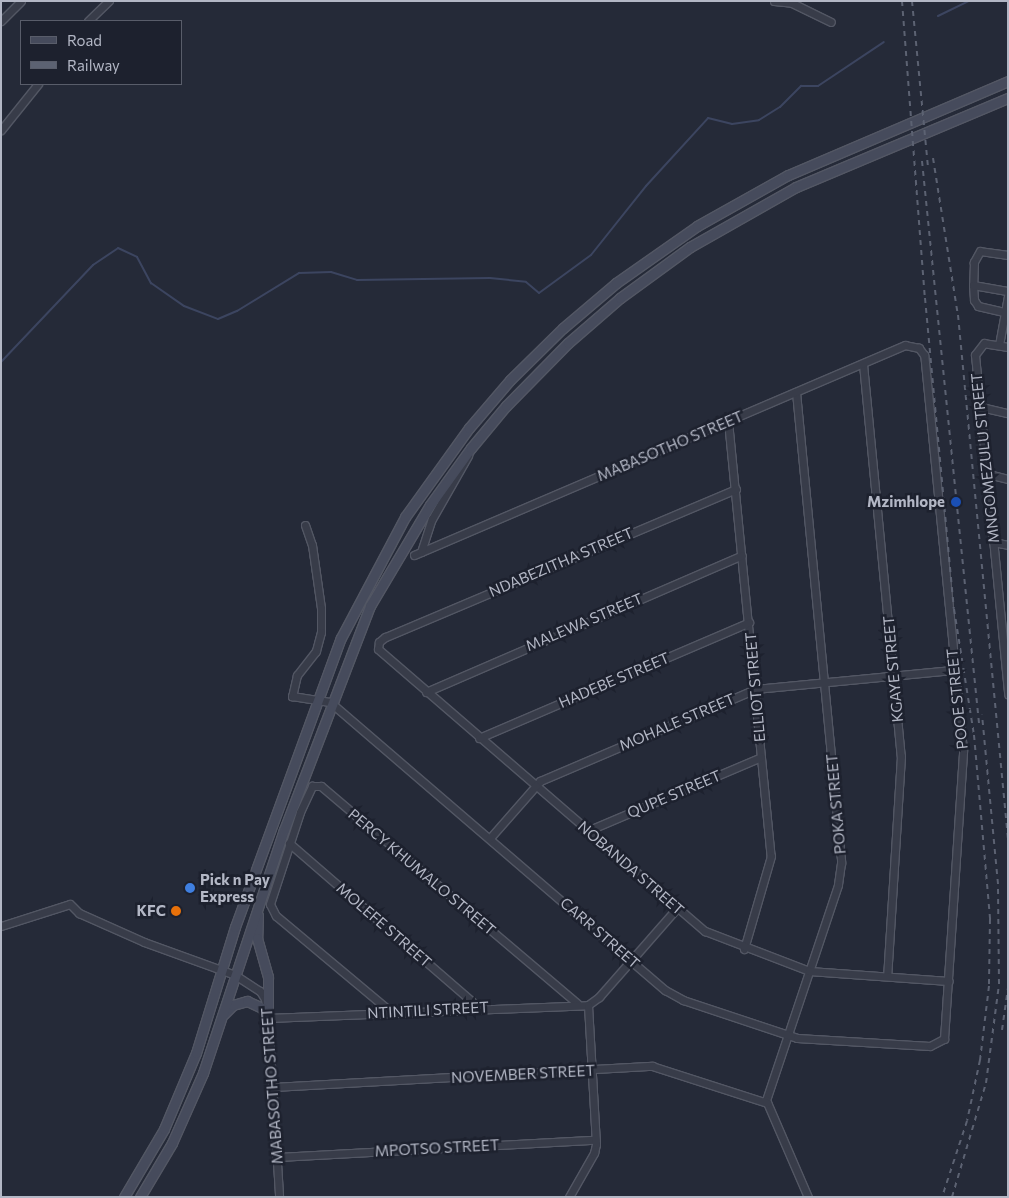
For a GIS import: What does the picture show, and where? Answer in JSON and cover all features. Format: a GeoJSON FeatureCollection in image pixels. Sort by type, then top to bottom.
{"type":"FeatureCollection","features":[{"type":"Feature","properties":{"kind":"main road"},"geometry":{"type":"LineString","coordinates":[[124,1197],[160,1136],[181,1091],[316,698],[357,601],[404,517],[469,428],[510,380],[563,328],[660,250],[737,201],[841,150],[1008,81]]}},
{"type":"Feature","properties":{"kind":"main road"},"geometry":{"type":"LineString","coordinates":[[140,1197],[186,1114],[222,1015],[259,900],[330,702],[381,585],[430,505],[471,448],[506,406],[568,343],[620,298],[690,248],[796,187],[1008,98]]}},
{"type":"Feature","properties":{"kind":"main road"},"geometry":{"type":"LineString","coordinates":[[259,900],[256,933],[268,977],[268,1017]]}},
{"type":"Feature","properties":{"kind":"main road"},"geometry":{"type":"LineString","coordinates":[[222,1015],[233,1005],[247,1001],[258,1006],[268,1017]]}},
{"type":"Feature","properties":{"kind":"street"},"geometry":{"type":"LineString","coordinates":[[1,21],[22,1]]}},
{"type":"Feature","properties":{"kind":"street"},"geometry":{"type":"LineString","coordinates":[[89,20],[109,1]]}},
{"type":"Feature","properties":{"kind":"street"},"geometry":{"type":"LineString","coordinates":[[774,1],[792,2],[831,22]]}},
{"type":"Feature","properties":{"kind":"street"},"geometry":{"type":"LineString","coordinates":[[1,130],[37,85]]}},
{"type":"Feature","properties":{"kind":"street"},"geometry":{"type":"LineString","coordinates":[[1006,313],[978,306],[974,300],[973,285],[974,262],[980,251],[1008,255]]}},
{"type":"Feature","properties":{"kind":"street"},"geometry":{"type":"LineString","coordinates":[[973,285],[1008,291]]}},
{"type":"Feature","properties":{"kind":"street"},"geometry":{"type":"LineString","coordinates":[[1008,296],[999,345],[1008,347]]}},
{"type":"Feature","properties":{"kind":"street","name":"MABASOTHO STREET"},"geometry":{"type":"LineString","coordinates":[[471,448],[464,466],[429,525],[418,554],[909,344],[923,353]]}},
{"type":"Feature","properties":{"kind":"street","name":"MNGOMEZULU STREET"},"geometry":{"type":"LineString","coordinates":[[999,345],[982,344],[975,355],[1008,694]]}},
{"type":"Feature","properties":{"kind":"street","name":"POOE STREET"},"geometry":{"type":"LineString","coordinates":[[923,353],[963,766],[947,1029],[938,1044]]}},
{"type":"Feature","properties":{"kind":"street","name":"KGAYE STREET"},"geometry":{"type":"LineString","coordinates":[[863,364],[901,765],[887,976]]}},
{"type":"Feature","properties":{"kind":"street","name":"POKA STREET"},"geometry":{"type":"LineString","coordinates":[[767,1103],[767,1091],[838,885],[841,863],[796,392]]}},
{"type":"Feature","properties":{"kind":"street"},"geometry":{"type":"LineString","coordinates":[[981,407],[1008,413]]}},
{"type":"Feature","properties":{"kind":"street","name":"ELLIOT STREET"},"geometry":{"type":"LineString","coordinates":[[728,421],[756,689],[760,757],[771,856],[744,949]]}},
{"type":"Feature","properties":{"kind":"street"},"geometry":{"type":"LineString","coordinates":[[988,474],[1008,478]]}},
{"type":"Feature","properties":{"kind":"street","name":"NDABEZITHA STREET"},"geometry":{"type":"LineString","coordinates":[[385,637],[736,489]]}},
{"type":"Feature","properties":{"kind":"street","name":"CARR STREET"},"geometry":{"type":"LineString","coordinates":[[305,525],[312,545],[321,608],[321,632],[316,651],[297,675],[292,696],[316,698],[330,702],[632,960],[683,1000],[787,1036],[930,1046],[938,1044]]}},
{"type":"Feature","properties":{"kind":"street"},"geometry":{"type":"LineString","coordinates":[[993,542],[1008,545]]}},
{"type":"Feature","properties":{"kind":"street","name":"MALEWA STREET"},"geometry":{"type":"LineString","coordinates":[[426,692],[742,555]]}},
{"type":"Feature","properties":{"kind":"street"},"geometry":{"type":"LineString","coordinates":[[1000,606],[1008,610]]}},
{"type":"Feature","properties":{"kind":"street","name":"HADEBE STREET"},"geometry":{"type":"LineString","coordinates":[[479,738],[749,622]]}},
{"type":"Feature","properties":{"kind":"street","name":"NOBANDA STREET"},"geometry":{"type":"LineString","coordinates":[[385,637],[379,642],[379,651],[705,931],[744,949],[809,971],[949,980]]}},
{"type":"Feature","properties":{"kind":"street","name":"MOHALE STREET"},"geometry":{"type":"LineString","coordinates":[[490,838],[535,786],[548,777],[756,689],[954,670]]}},
{"type":"Feature","properties":{"kind":"street","name":"QUPE STREET"},"geometry":{"type":"LineString","coordinates":[[587,831],[760,757]]}},
{"type":"Feature","properties":{"kind":"street","name":"PERCY KHUMALO STREET"},"geometry":{"type":"LineString","coordinates":[[289,843],[307,792],[312,786],[322,786],[577,1003]]}},
{"type":"Feature","properties":{"kind":"street"},"geometry":{"type":"LineString","coordinates":[[289,843],[270,900],[274,912],[390,1012]]}},
{"type":"Feature","properties":{"kind":"street","name":"MOLEFE STREET"},"geometry":{"type":"LineString","coordinates":[[289,843],[478,1007]]}},
{"type":"Feature","properties":{"kind":"street","name":"MABASOTHO STREET"},"geometry":{"type":"LineString","coordinates":[[1,926],[70,904],[79,913],[144,942],[235,975],[260,992],[265,999],[268,1017],[279,1197]]}},
{"type":"Feature","properties":{"kind":"street"},"geometry":{"type":"LineString","coordinates":[[568,1197],[594,1153],[596,1140],[588,1005],[632,960],[677,908]]}},
{"type":"Feature","properties":{"kind":"street","name":"NTINTILI STREET"},"geometry":{"type":"LineString","coordinates":[[268,1017],[577,1003],[588,1005]]}},
{"type":"Feature","properties":{"kind":"street","name":"NOVEMBER STREET"},"geometry":{"type":"LineString","coordinates":[[273,1087],[660,1067],[767,1103]]}},
{"type":"Feature","properties":{"kind":"street"},"geometry":{"type":"LineString","coordinates":[[767,1103],[808,1197]]}},
{"type":"Feature","properties":{"kind":"street","name":"MPOTSO STREET"},"geometry":{"type":"LineString","coordinates":[[277,1157],[596,1140]]}},
{"type":"Feature","properties":{"kind":"waterway"},"geometry":{"type":"LineString","coordinates":[[938,16],[969,1]]}},
{"type":"Feature","properties":{"kind":"waterway"},"geometry":{"type":"LineString","coordinates":[[1,362],[93,265],[118,248],[137,257],[151,283],[184,306],[218,319],[237,311],[299,273],[331,272],[357,280],[490,278],[526,282],[539,293],[591,255],[646,186],[708,118],[732,124],[759,120],[780,107],[801,86],[818,86],[884,42]]}},
{"type":"Feature","properties":{"kind":"railway"},"geometry":{"type":"LineString","coordinates":[[902,1],[925,298],[954,609],[974,735],[990,919],[989,986],[980,1060],[967,1121],[942,1197]]}},
{"type":"Feature","properties":{"kind":"railway"},"geometry":{"type":"LineString","coordinates":[[912,1],[928,168]]}},
{"type":"Feature","properties":{"kind":"railway"},"geometry":{"type":"LineString","coordinates":[[933,158],[958,315],[1008,839]]}},
{"type":"Feature","properties":{"kind":"railway"},"geometry":{"type":"LineString","coordinates":[[922,161],[979,723]]}},
{"type":"Feature","properties":{"kind":"railway"},"geometry":{"type":"LineString","coordinates":[[952,1197],[986,1083],[999,984],[998,884],[982,715]]}},
{"type":"Feature","properties":{"kind":"railway"},"geometry":{"type":"LineString","coordinates":[[1002,1030],[1008,988]]}},
{"type":"Feature","properties":{"kind":"place","name":"Mzimhlope"},"geometry":{"type":"Point","coordinates":[956,502]}},
{"type":"Feature","properties":{"kind":"place","name":"Pick n Pay Express"},"geometry":{"type":"Point","coordinates":[190,888]}},
{"type":"Feature","properties":{"kind":"place","name":"KFC"},"geometry":{"type":"Point","coordinates":[176,911]}}]}
